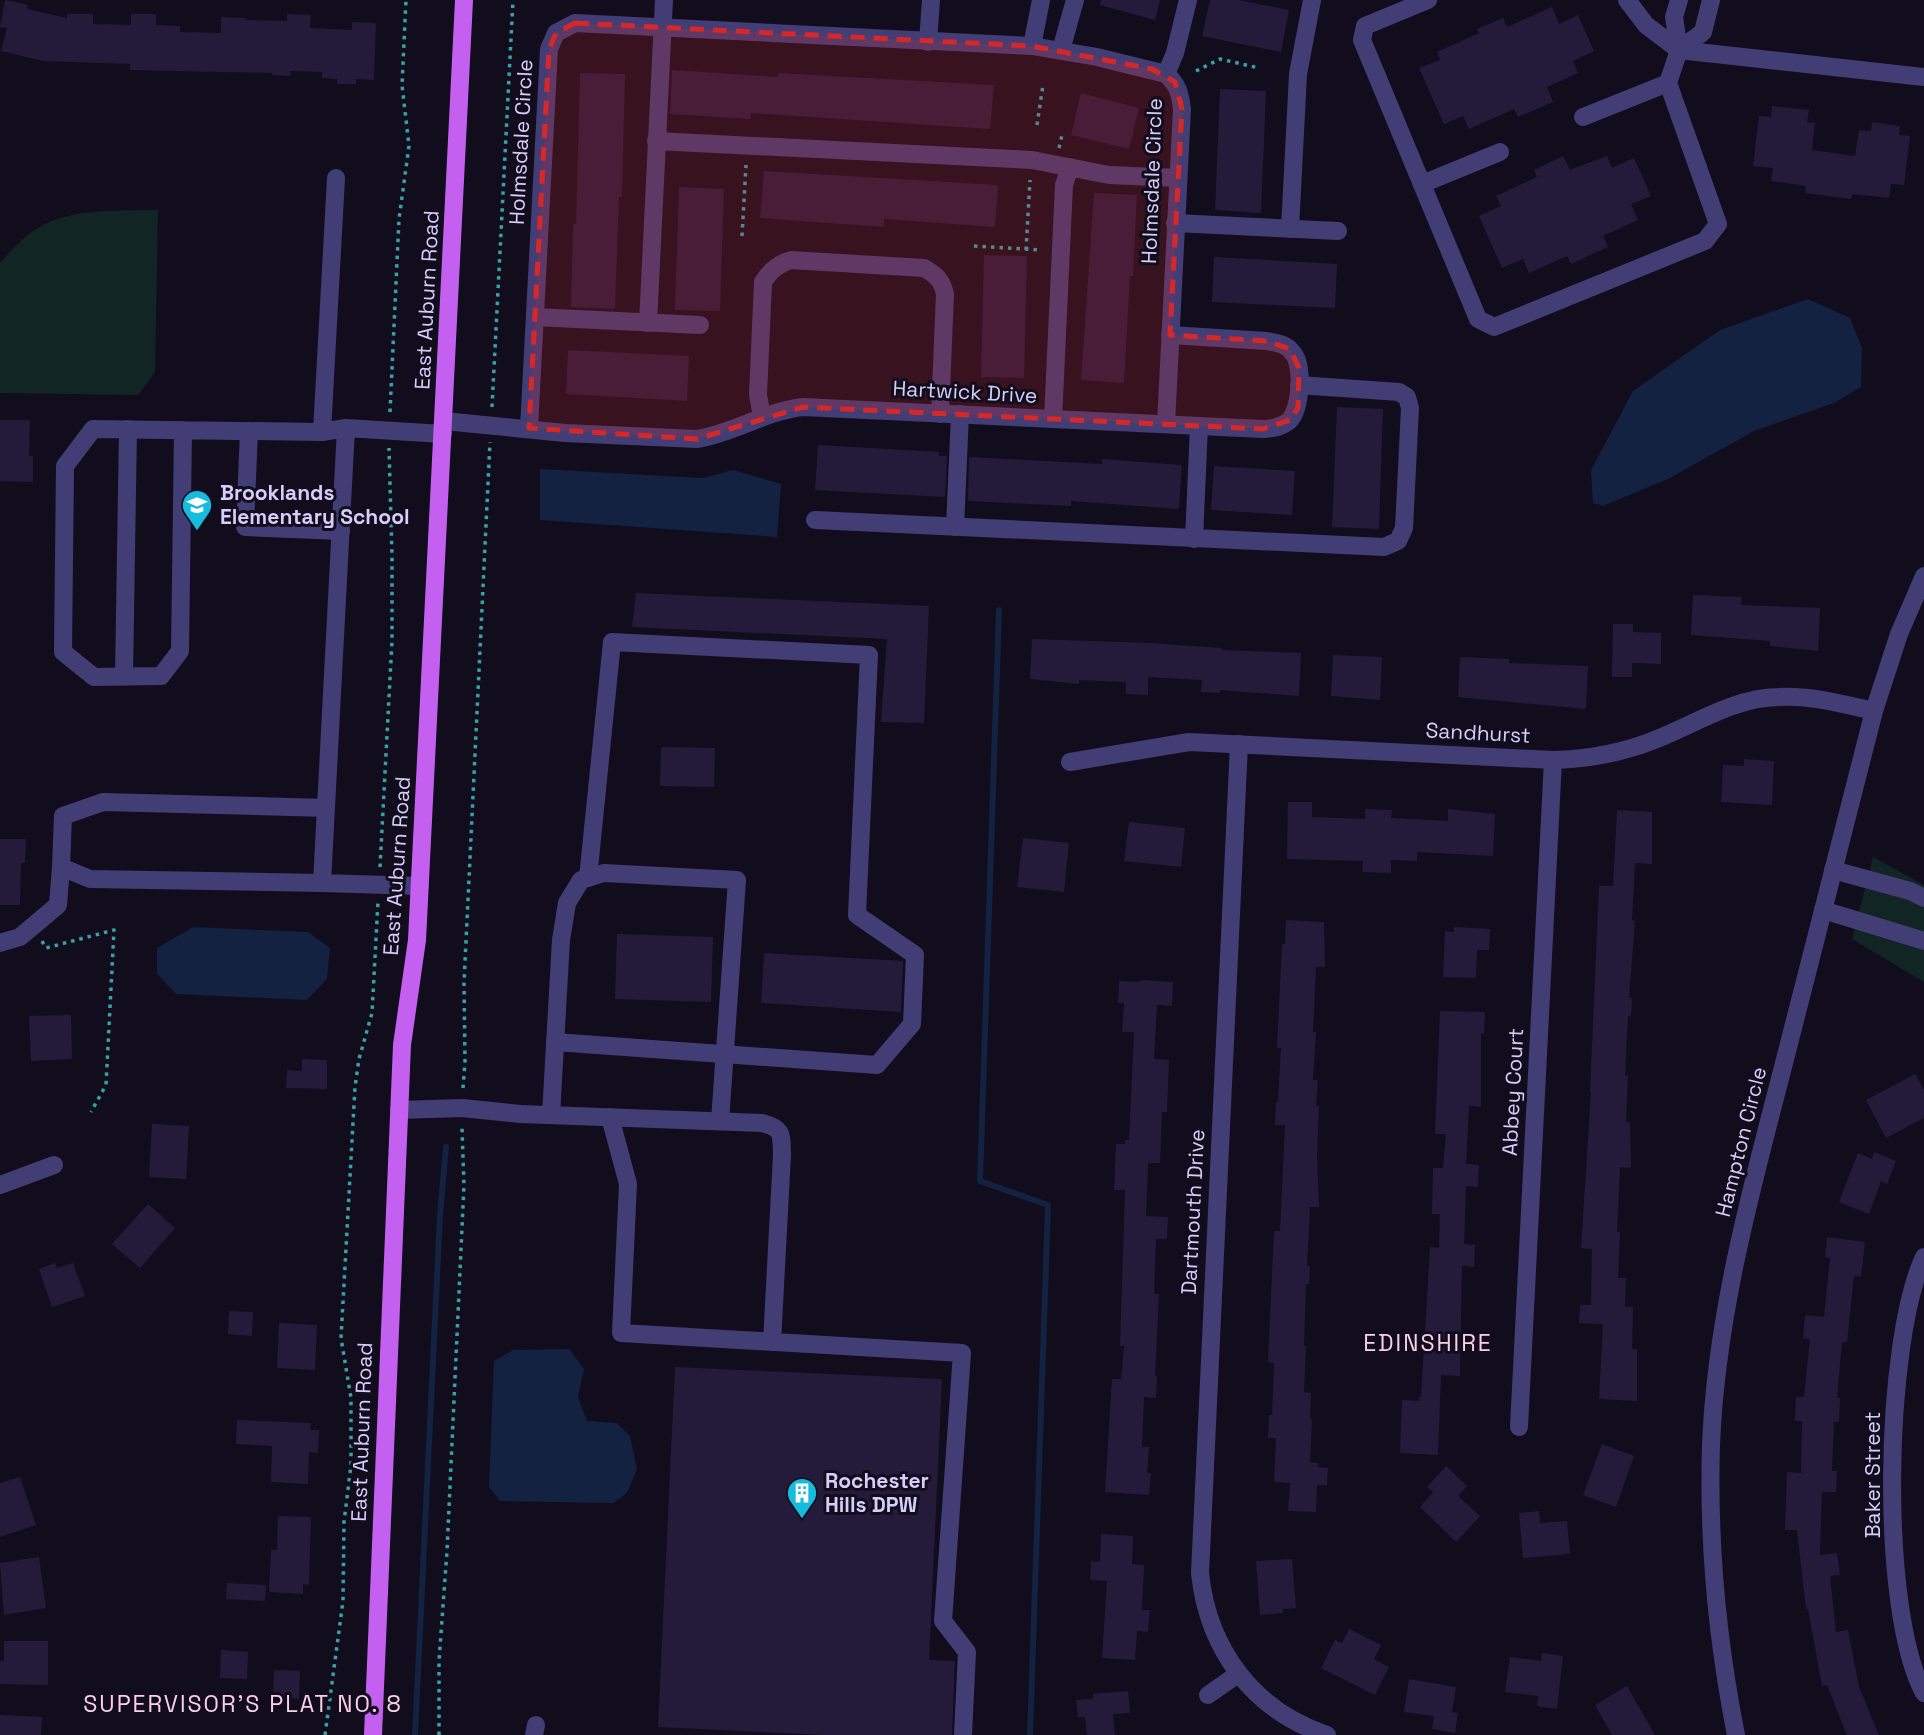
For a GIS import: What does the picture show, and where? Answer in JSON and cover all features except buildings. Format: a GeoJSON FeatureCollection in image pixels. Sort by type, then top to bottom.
{"type":"FeatureCollection","features":[{"type":"Feature","properties":{"kind":"main road","name":"East Auburn Road"},"geometry":{"type":"LineString","coordinates":[[373,1735],[402,1045],[417,940],[464,0]]}},
{"type":"Feature","properties":{"kind":"street"},"geometry":{"type":"LineString","coordinates":[[648,323],[664,0]]}},
{"type":"Feature","properties":{"kind":"street"},"geometry":{"type":"LineString","coordinates":[[928,42],[931,0]]}},
{"type":"Feature","properties":{"kind":"street"},"geometry":{"type":"LineString","coordinates":[[1032,46],[1041,0]]}},
{"type":"Feature","properties":{"kind":"street"},"geometry":{"type":"LineString","coordinates":[[1061,50],[1075,0]]}},
{"type":"Feature","properties":{"kind":"street"},"geometry":{"type":"LineString","coordinates":[[1166,75],[1175,53],[1188,0]]}},
{"type":"Feature","properties":{"kind":"street"},"geometry":{"type":"LineString","coordinates":[[1290,229],[1298,74],[1312,0]]}},
{"type":"Feature","properties":{"kind":"street"},"geometry":{"type":"LineString","coordinates":[[1428,0],[1365,26],[1362,40],[1478,318],[1494,327],[1705,241],[1718,224],[1668,83],[1679,50],[1674,17],[1679,0]]}},
{"type":"Feature","properties":{"kind":"street"},"geometry":{"type":"LineString","coordinates":[[1627,0],[1646,24],[1679,50],[1924,77]]}},
{"type":"Feature","properties":{"kind":"street"},"geometry":{"type":"LineString","coordinates":[[1679,50],[1703,32],[1711,0]]}},
{"type":"Feature","properties":{"kind":"street","name":"Holmsdale Circle"},"geometry":{"type":"LineString","coordinates":[[529,428],[549,49],[556,33],[575,23],[1032,46],[1152,69],[1166,75],[1175,82],[1182,109],[1166,424]]}},
{"type":"Feature","properties":{"kind":"street"},"geometry":{"type":"LineString","coordinates":[[1583,117],[1668,83]]}},
{"type":"Feature","properties":{"kind":"street"},"geometry":{"type":"LineString","coordinates":[[656,141],[1032,160],[1109,175],[1178,178]]}},
{"type":"Feature","properties":{"kind":"street"},"geometry":{"type":"LineString","coordinates":[[1422,184],[1500,152]]}},
{"type":"Feature","properties":{"kind":"street"},"geometry":{"type":"LineString","coordinates":[[1053,419],[1064,185],[1070,167]]}},
{"type":"Feature","properties":{"kind":"street"},"geometry":{"type":"LineString","coordinates":[[322,432],[336,178]]}},
{"type":"Feature","properties":{"kind":"street"},"geometry":{"type":"LineString","coordinates":[[1175,223],[1338,232]]}},
{"type":"Feature","properties":{"kind":"street"},"geometry":{"type":"LineString","coordinates":[[762,417],[758,395],[763,282],[770,271],[791,260],[924,268],[935,274],[943,284],[945,293],[940,414]]}},
{"type":"Feature","properties":{"kind":"street"},"geometry":{"type":"LineString","coordinates":[[536,317],[700,325]]}},
{"type":"Feature","properties":{"kind":"street","name":"Hartwick Drive"},"geometry":{"type":"LineString","coordinates":[[124,676],[93,677],[63,652],[65,466],[93,429],[322,432],[443,427],[529,428],[565,433],[697,439],[714,436],[787,409],[803,407],[1276,428],[1290,420],[1298,408],[1299,368],[1296,355],[1280,343],[1170,335]]}},
{"type":"Feature","properties":{"kind":"street"},"geometry":{"type":"LineString","coordinates":[[816,520],[1384,547],[1398,541],[1404,528],[1410,408],[1407,397],[1399,392],[1299,386]]}},
{"type":"Feature","properties":{"kind":"street"},"geometry":{"type":"LineString","coordinates":[[955,527],[960,414]]}},
{"type":"Feature","properties":{"kind":"street"},"geometry":{"type":"LineString","coordinates":[[1194,539],[1199,426]]}},
{"type":"Feature","properties":{"kind":"street"},"geometry":{"type":"LineString","coordinates":[[128,429],[124,676],[161,676],[180,651],[183,430]]}},
{"type":"Feature","properties":{"kind":"street"},"geometry":{"type":"LineString","coordinates":[[322,883],[346,429]]}},
{"type":"Feature","properties":{"kind":"street"},"geometry":{"type":"LineString","coordinates":[[249,431],[245,527],[341,531]]}},
{"type":"Feature","properties":{"kind":"street","name":"Hampton Circle"},"geometry":{"type":"LineString","coordinates":[[1736,1735],[1722,1665],[1711,1518],[1711,1444],[1723,1329],[1745,1218],[1874,711],[1899,634],[1924,576]]}},
{"type":"Feature","properties":{"kind":"street"},"geometry":{"type":"LineString","coordinates":[[555,1042],[877,1065],[912,1024],[915,955],[857,915],[869,655],[612,642],[588,878]]}},
{"type":"Feature","properties":{"kind":"street","name":"Sandhurst"},"geometry":{"type":"LineString","coordinates":[[1070,762],[1189,743],[1553,760],[1589,759],[1624,751],[1659,738],[1729,706],[1764,698],[1809,698],[1874,711]]}},
{"type":"Feature","properties":{"kind":"street","name":"Dartmouth Drive"},"geometry":{"type":"LineString","coordinates":[[1239,744],[1199,1550],[1202,1596],[1216,1639],[1238,1674],[1272,1707],[1303,1726],[1327,1735]]}},
{"type":"Feature","properties":{"kind":"street","name":"Abbey Court"},"geometry":{"type":"LineString","coordinates":[[1519,1427],[1553,760]]}},
{"type":"Feature","properties":{"kind":"street"},"geometry":{"type":"LineString","coordinates":[[0,943],[20,937],[58,905],[63,816],[103,802],[326,808]]}},
{"type":"Feature","properties":{"kind":"street"},"geometry":{"type":"LineString","coordinates":[[61,867],[90,879],[420,886]]}},
{"type":"Feature","properties":{"kind":"street"},"geometry":{"type":"LineString","coordinates":[[1833,870],[1910,891],[1924,898]]}},
{"type":"Feature","properties":{"kind":"street"},"geometry":{"type":"LineString","coordinates":[[551,1115],[561,940],[567,903],[581,880],[604,873],[737,880],[720,1121]]}},
{"type":"Feature","properties":{"kind":"street"},"geometry":{"type":"LineString","coordinates":[[1823,910],[1924,941]]}},
{"type":"Feature","properties":{"kind":"street"},"geometry":{"type":"LineString","coordinates":[[399,1111],[462,1108],[551,1115],[762,1123],[777,1127],[782,1155],[772,1342]]}},
{"type":"Feature","properties":{"kind":"street"},"geometry":{"type":"LineString","coordinates":[[610,1117],[628,1184],[621,1333],[962,1353],[943,1621],[967,1652],[962,1735]]}},
{"type":"Feature","properties":{"kind":"street"},"geometry":{"type":"LineString","coordinates":[[0,1185],[54,1165]]}},
{"type":"Feature","properties":{"kind":"street","name":"Baker Street"},"geometry":{"type":"LineString","coordinates":[[1924,1257],[1911,1296],[1900,1357],[1892,1450],[1894,1524],[1903,1630],[1913,1667],[1924,1693]]}},
{"type":"Feature","properties":{"kind":"street"},"geometry":{"type":"LineString","coordinates":[[1208,1695],[1238,1674]]}},
{"type":"Feature","properties":{"kind":"path"},"geometry":{"type":"LineString","coordinates":[[390,408],[399,219],[409,146],[402,85],[406,0]]}},
{"type":"Feature","properties":{"kind":"path"},"geometry":{"type":"LineString","coordinates":[[492,409],[513,0]]}},
{"type":"Feature","properties":{"kind":"path"},"geometry":{"type":"LineString","coordinates":[[1196,71],[1220,59],[1259,68]]}},
{"type":"Feature","properties":{"kind":"path"},"geometry":{"type":"LineString","coordinates":[[1037,125],[1043,85]]}},
{"type":"Feature","properties":{"kind":"path"},"geometry":{"type":"LineString","coordinates":[[1058,152],[1062,135]]}},
{"type":"Feature","properties":{"kind":"path"},"geometry":{"type":"LineString","coordinates":[[742,236],[746,159]]}},
{"type":"Feature","properties":{"kind":"path"},"geometry":{"type":"LineString","coordinates":[[1027,250],[1031,172]]}},
{"type":"Feature","properties":{"kind":"path"},"geometry":{"type":"LineString","coordinates":[[974,246],[1048,251]]}},
{"type":"Feature","properties":{"kind":"path"},"geometry":{"type":"LineString","coordinates":[[462,1095],[465,1062],[464,984],[490,440]]}},
{"type":"Feature","properties":{"kind":"path"},"geometry":{"type":"LineString","coordinates":[[380,861],[392,641],[393,557],[388,450]]}},
{"type":"Feature","properties":{"kind":"path"},"geometry":{"type":"LineString","coordinates":[[325,1735],[343,1601],[344,1522],[351,1465],[351,1398],[341,1338],[355,1087],[359,1059],[372,1013],[378,903]]}},
{"type":"Feature","properties":{"kind":"path"},"geometry":{"type":"LineString","coordinates":[[40,939],[46,948],[114,930],[106,1085],[91,1112]]}},
{"type":"Feature","properties":{"kind":"path"},"geometry":{"type":"LineString","coordinates":[[439,1735],[439,1661],[447,1551],[464,1185],[462,1121]]}},
{"type":"Feature","properties":{"kind":"highlighted area"},"geometry":{"type":"Polygon","coordinates":[[[575,23],[1032,46],[1152,69],[1175,82],[1182,109],[1170,335],[1267,341],[1290,349],[1299,368],[1298,408],[1290,420],[1263,429],[803,407],[697,439],[529,428],[549,49],[556,33],[575,23]]]}},
{"type":"Feature","properties":{"kind":"green space"},"geometry":{"type":"Polygon","coordinates":[[[158,210],[155,372],[138,395],[0,393],[0,263],[32,232],[58,219],[100,211],[158,210]]]}},
{"type":"Feature","properties":{"kind":"green space"},"geometry":{"type":"Polygon","coordinates":[[[1873,857],[1924,885],[1924,982],[1852,939],[1873,857]]]}},
{"type":"Feature","properties":{"kind":"water"},"geometry":{"type":"Polygon","coordinates":[[[1808,299],[1850,318],[1862,348],[1861,387],[1834,403],[1754,431],[1668,479],[1603,506],[1593,503],[1591,470],[1633,391],[1720,330],[1808,299]]]}},
{"type":"Feature","properties":{"kind":"water"},"geometry":{"type":"Polygon","coordinates":[[[540,469],[703,478],[733,470],[781,484],[777,537],[540,520],[540,469]]]}},
{"type":"Feature","properties":{"kind":"water"},"geometry":{"type":"Polygon","coordinates":[[[193,927],[308,932],[330,948],[327,979],[307,1000],[176,994],[157,974],[157,948],[193,927]]]}},
{"type":"Feature","properties":{"kind":"water"},"geometry":{"type":"Polygon","coordinates":[[[569,1349],[584,1369],[578,1397],[587,1421],[617,1423],[630,1436],[637,1469],[627,1493],[613,1503],[500,1501],[489,1487],[494,1361],[513,1350],[569,1349]]]}},
{"type":"Feature","properties":{"kind":"waterway"},"geometry":{"type":"LineString","coordinates":[[999,610],[980,1181],[1048,1205],[1030,1735]]}},
{"type":"Feature","properties":{"kind":"waterway"},"geometry":{"type":"LineString","coordinates":[[415,1735],[440,1215],[446,1147]]}},
{"type":"Feature","properties":{"kind":"place","name":"Brooklands Elementary School"},"geometry":{"type":"Point","coordinates":[197,532]}},
{"type":"Feature","properties":{"kind":"place","name":"Rochester Hills DPW"},"geometry":{"type":"Point","coordinates":[802,1520]}},
{"type":"Feature","properties":{"kind":"district","name":"EDINSHIRE"},"geometry":{"type":"Point","coordinates":[1428,1343]}},
{"type":"Feature","properties":{"kind":"district","name":"SUPERVISOR'S PLAT NO. 8"},"geometry":{"type":"Point","coordinates":[243,1704]}}]}
